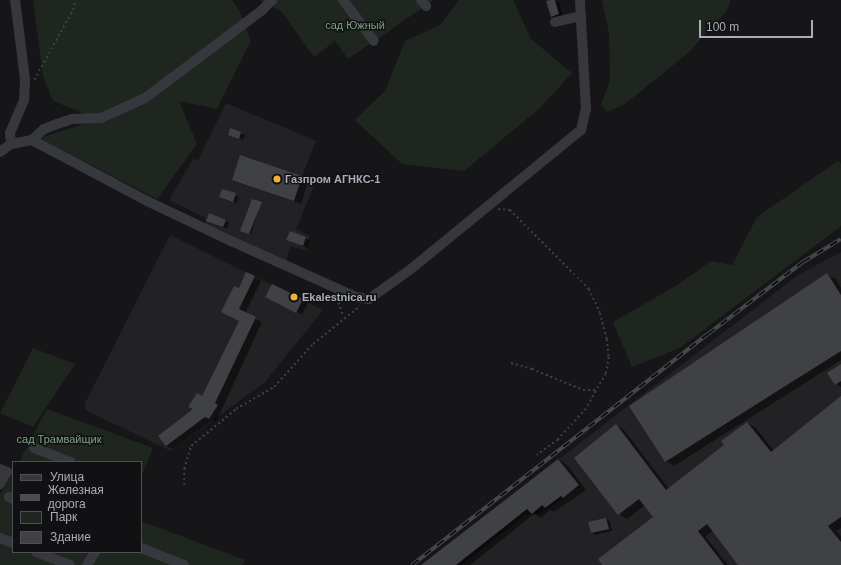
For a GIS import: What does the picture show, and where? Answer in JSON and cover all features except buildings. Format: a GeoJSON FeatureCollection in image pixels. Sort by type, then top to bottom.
{"type":"FeatureCollection","features":[{"type":"Feature","properties":{"kind":"street"},"geometry":{"type":"LineString","coordinates":[[10,144],[10,133],[24,100],[25,79],[15,0]]}},
{"type":"Feature","properties":{"kind":"street"},"geometry":{"type":"LineString","coordinates":[[0,152],[10,144],[32,140],[44,129],[57,124],[72,119],[101,118],[145,98],[261,11],[272,0]]}},
{"type":"Feature","properties":{"kind":"street"},"geometry":{"type":"LineString","coordinates":[[343,0],[374,41]]}},
{"type":"Feature","properties":{"kind":"street"},"geometry":{"type":"LineString","coordinates":[[32,140],[154,205],[356,297],[369,299],[411,269],[485,207],[569,142],[581,130],[586,109],[580,0]]}},
{"type":"Feature","properties":{"kind":"street"},"geometry":{"type":"LineString","coordinates":[[555,22],[582,16]]}},
{"type":"Feature","properties":{"kind":"street"},"geometry":{"type":"LineString","coordinates":[[34,448],[67,461]]}},
{"type":"Feature","properties":{"kind":"street"},"geometry":{"type":"LineString","coordinates":[[0,469],[7,472],[0,484]]}},
{"type":"Feature","properties":{"kind":"street"},"geometry":{"type":"LineString","coordinates":[[0,538],[12,543]]}},
{"type":"Feature","properties":{"kind":"street"},"geometry":{"type":"LineString","coordinates":[[142,548],[184,565]]}},
{"type":"Feature","properties":{"kind":"street"},"geometry":{"type":"LineString","coordinates":[[39,553],[70,565]]}},
{"type":"Feature","properties":{"kind":"street"},"geometry":{"type":"LineString","coordinates":[[87,565],[94,553]]}},
{"type":"Feature","properties":{"kind":"path"},"geometry":{"type":"LineString","coordinates":[[33,82],[72,10],[75,0]]}},
{"type":"Feature","properties":{"kind":"path"},"geometry":{"type":"LineString","coordinates":[[485,207],[510,210],[589,289],[600,313],[609,357],[606,374],[573,426],[537,455]]}},
{"type":"Feature","properties":{"kind":"path"},"geometry":{"type":"LineString","coordinates":[[332,286],[344,317]]}},
{"type":"Feature","properties":{"kind":"path"},"geometry":{"type":"LineString","coordinates":[[184,485],[184,468],[191,446],[236,409],[274,387],[313,344],[344,317],[369,299]]}},
{"type":"Feature","properties":{"kind":"path"},"geometry":{"type":"LineString","coordinates":[[511,363],[583,390],[597,390]]}},
{"type":"Feature","properties":{"kind":"shaded area"},"geometry":{"type":"Polygon","coordinates":[[[226,103],[316,141],[302,176],[314,186],[296,229],[310,236],[306,250],[290,246],[286,262],[205,224],[206,218],[169,200],[193,159],[198,160],[226,103]]]}},
{"type":"Feature","properties":{"kind":"shaded area"},"geometry":{"type":"Polygon","coordinates":[[[170,235],[323,310],[265,382],[171,451],[85,410],[85,403],[170,235]]]}},
{"type":"Feature","properties":{"kind":"shaded area"},"geometry":{"type":"Polygon","coordinates":[[[841,252],[841,565],[462,565],[525,515],[541,513],[580,486],[559,459],[798,275],[841,252]]]}},
{"type":"Feature","properties":{"kind":"green space"},"geometry":{"type":"Polygon","coordinates":[[[33,0],[232,0],[240,12],[251,41],[217,109],[179,101],[197,144],[157,199],[42,140],[46,136],[90,122],[87,117],[78,111],[53,101],[43,76],[33,0]]]}},
{"type":"Feature","properties":{"kind":"green space","name":"сад Южный"},"geometry":{"type":"Polygon","coordinates":[[[260,0],[434,0],[348,59],[335,41],[314,57],[282,12],[260,0]]]}},
{"type":"Feature","properties":{"kind":"green space"},"geometry":{"type":"Polygon","coordinates":[[[459,0],[513,0],[531,39],[572,73],[541,107],[464,171],[402,164],[355,120],[385,91],[405,41],[440,25],[459,0]]]}},
{"type":"Feature","properties":{"kind":"green space"},"geometry":{"type":"Polygon","coordinates":[[[602,0],[731,0],[726,12],[687,54],[625,104],[607,112],[601,105],[610,80],[609,33],[602,0]]]}},
{"type":"Feature","properties":{"kind":"green space"},"geometry":{"type":"Polygon","coordinates":[[[838,161],[841,164],[841,226],[680,348],[632,367],[613,322],[679,284],[711,261],[732,265],[757,217],[838,161]]]}},
{"type":"Feature","properties":{"kind":"green space"},"geometry":{"type":"Polygon","coordinates":[[[33,348],[75,364],[33,427],[0,413],[33,348]]]}},
{"type":"Feature","properties":{"kind":"green space","name":"сад Трамвайщик"},"geometry":{"type":"Polygon","coordinates":[[[47,409],[153,448],[142,475],[142,461],[20,461],[47,409]]]}},
{"type":"Feature","properties":{"kind":"green space","name":"сад Трамвайщик"},"geometry":{"type":"Polygon","coordinates":[[[12,476],[12,553],[142,553],[142,521],[245,560],[242,565],[0,565],[0,495],[12,476]]]}},
{"type":"Feature","properties":{"kind":"railway"},"geometry":{"type":"LineString","coordinates":[[412,565],[708,334],[803,262],[841,239]]}},
{"type":"Feature","properties":{"kind":"place","name":"Газпром АГНКС-1"},"geometry":{"type":"Point","coordinates":[277,179]}},
{"type":"Feature","properties":{"kind":"place","name":"Ekalestnica.ru"},"geometry":{"type":"Point","coordinates":[294,297]}}]}
